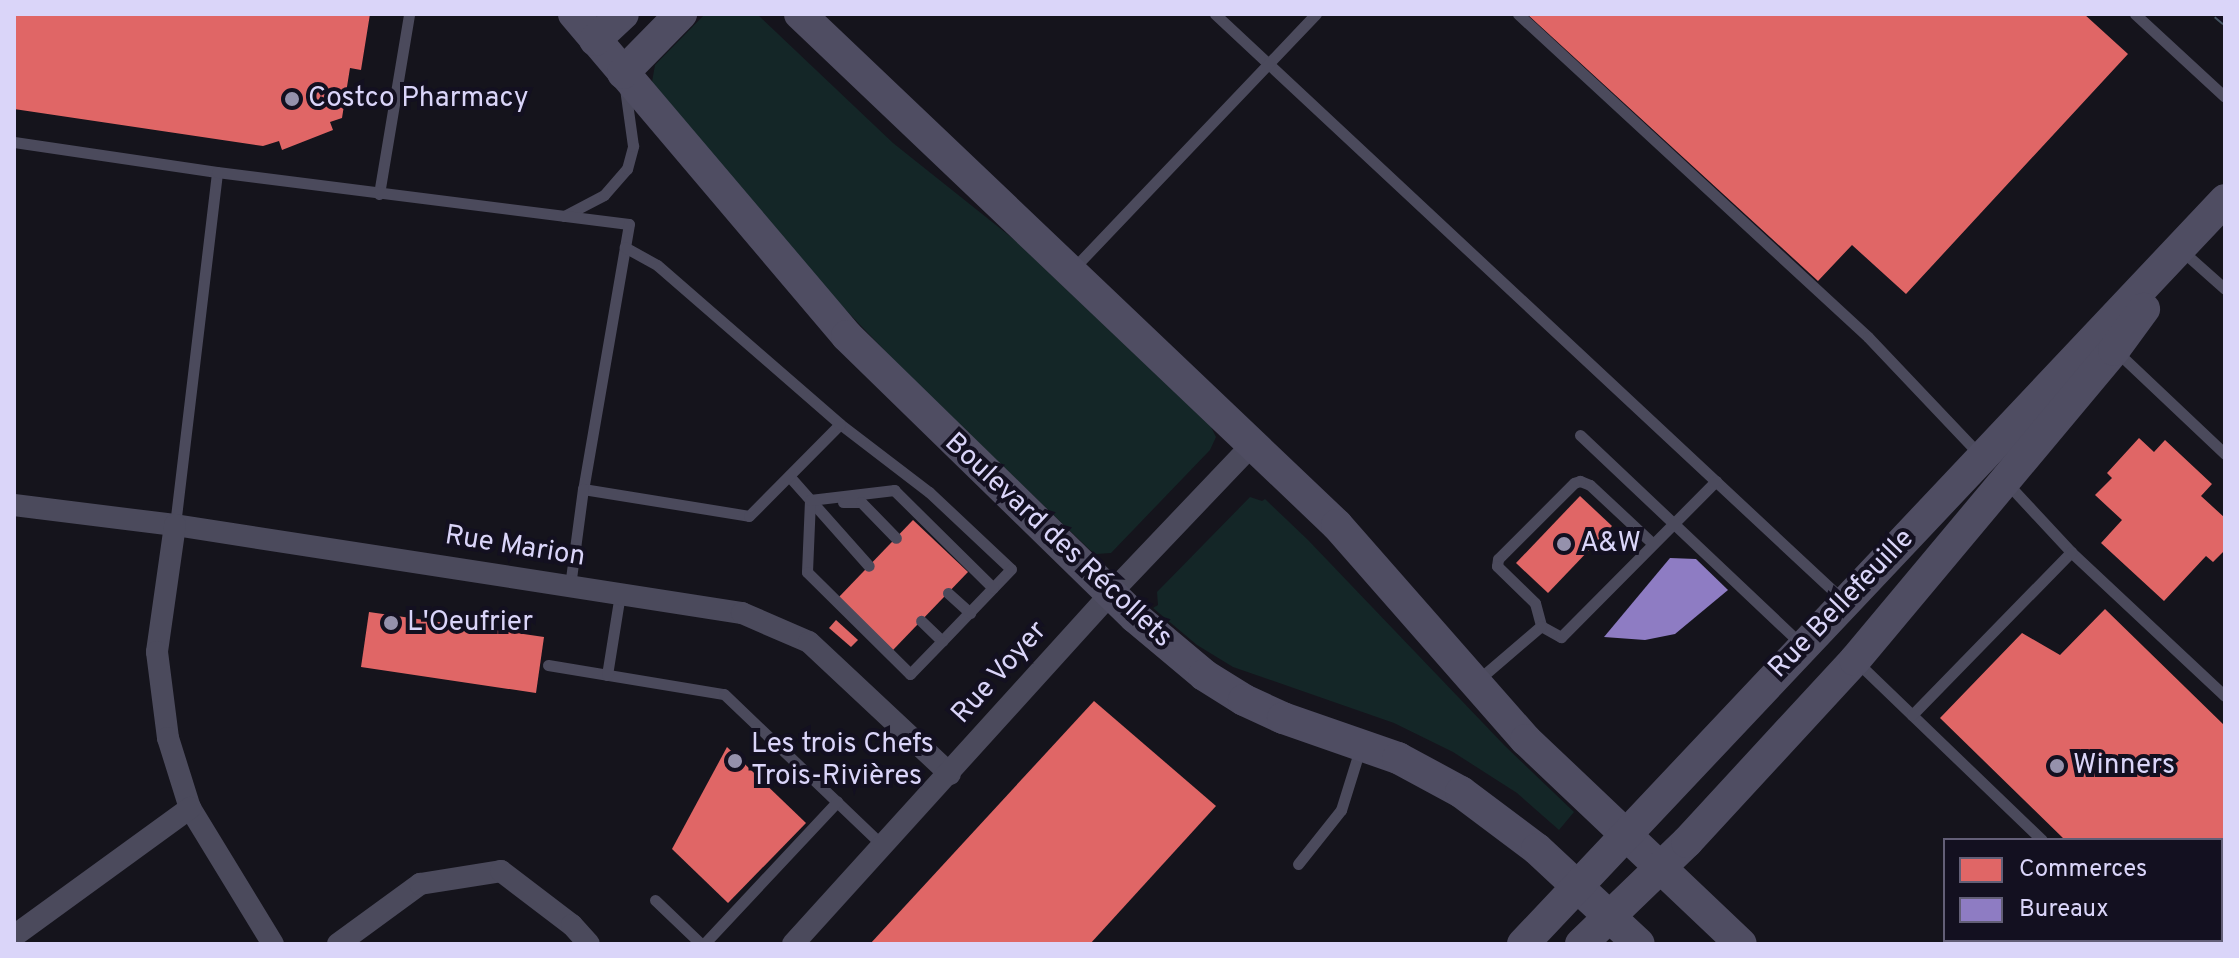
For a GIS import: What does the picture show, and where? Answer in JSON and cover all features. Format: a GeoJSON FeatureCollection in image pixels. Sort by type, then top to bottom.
{"type":"FeatureCollection","features":[{"type":"Feature","properties":{"kind":"main road","name":"Boulevard des Récollets"},"geometry":{"type":"LineString","coordinates":[[574,14],[847,336],[1110,594],[1181,657],[1233,693],[1283,718],[1413,765],[1461,792],[1529,843],[1639,944]]}},
{"type":"Feature","properties":{"kind":"main road"},"geometry":{"type":"LineString","coordinates":[[595,40],[623,14]]}},
{"type":"Feature","properties":{"kind":"main road"},"geometry":{"type":"LineString","coordinates":[[623,73],[681,14]]}},
{"type":"Feature","properties":{"kind":"main road"},"geometry":{"type":"LineString","coordinates":[[800,14],[1072,270],[1368,557],[1474,683],[1623,835],[1741,944]]}},
{"type":"Feature","properties":{"kind":"main road","name":"Rue Bellefeuille"},"geometry":{"type":"LineString","coordinates":[[1581,944],[1660,868],[1855,660],[1993,469],[2106,341],[2171,257],[2225,200]]}},
{"type":"Feature","properties":{"kind":"main road","name":"Rue Bellefeuille"},"geometry":{"type":"LineString","coordinates":[[1523,944],[1802,645],[1993,469]]}},
{"type":"Feature","properties":{"kind":"street","name":"Rue Voyer"},"geometry":{"type":"LineString","coordinates":[[793,944],[1110,594],[1253,444]]}},
{"type":"Feature","properties":{"kind":"street","name":"Rue Marion"},"geometry":{"type":"LineString","coordinates":[[14,505],[175,525],[742,613],[809,642],[950,774]]}},
{"type":"Feature","properties":{"kind":"street"},"geometry":{"type":"LineString","coordinates":[[175,525],[157,652],[168,738],[190,808],[273,944]]}},
{"type":"Feature","properties":{"kind":"street"},"geometry":{"type":"LineString","coordinates":[[14,936],[190,808]]}},
{"type":"Feature","properties":{"kind":"street"},"geometry":{"type":"LineString","coordinates":[[338,944],[420,884],[501,871],[572,925],[589,944]]}},
{"type":"Feature","properties":{"kind":"lane"},"geometry":{"type":"LineString","coordinates":[[379,194],[409,14]]}},
{"type":"Feature","properties":{"kind":"lane"},"geometry":{"type":"LineString","coordinates":[[1215,14],[1846,603]]}},
{"type":"Feature","properties":{"kind":"lane"},"geometry":{"type":"LineString","coordinates":[[1072,270],[1316,14]]}},
{"type":"Feature","properties":{"kind":"lane"},"geometry":{"type":"LineString","coordinates":[[1518,14],[1868,337],[2071,552],[2225,696]]}},
{"type":"Feature","properties":{"kind":"lane"},"geometry":{"type":"LineString","coordinates":[[2135,14],[2225,97]]}},
{"type":"Feature","properties":{"kind":"lane"},"geometry":{"type":"LineString","coordinates":[[563,216],[604,195],[629,165],[633,146],[623,73]]}},
{"type":"Feature","properties":{"kind":"lane"},"geometry":{"type":"LineString","coordinates":[[14,142],[379,194],[629,224],[583,489],[570,586]]}},
{"type":"Feature","properties":{"kind":"lane"},"geometry":{"type":"LineString","coordinates":[[175,525],[217,172]]}},
{"type":"Feature","properties":{"kind":"lane"},"geometry":{"type":"LineString","coordinates":[[625,247],[657,265],[840,424],[929,492],[1011,569],[910,674],[807,572],[810,500]]}},
{"type":"Feature","properties":{"kind":"lane"},"geometry":{"type":"LineString","coordinates":[[2171,257],[2225,289]]}},
{"type":"Feature","properties":{"kind":"lane"},"geometry":{"type":"LineString","coordinates":[[2106,341],[2225,454]]}},
{"type":"Feature","properties":{"kind":"lane"},"geometry":{"type":"LineString","coordinates":[[583,489],[749,516],[840,424]]}},
{"type":"Feature","properties":{"kind":"lane"},"geometry":{"type":"LineString","coordinates":[[1580,435],[1802,645]]}},
{"type":"Feature","properties":{"kind":"lane"},"geometry":{"type":"LineString","coordinates":[[789,476],[869,566]]}},
{"type":"Feature","properties":{"kind":"lane"},"geometry":{"type":"LineString","coordinates":[[1652,543],[1590,485],[1574,483],[1498,559],[1501,571],[1535,603],[1541,626],[1561,637],[1652,543],[1677,524],[1716,481]]}},
{"type":"Feature","properties":{"kind":"lane"},"geometry":{"type":"LineString","coordinates":[[810,500],[894,490],[993,588]]}},
{"type":"Feature","properties":{"kind":"lane"},"geometry":{"type":"LineString","coordinates":[[810,500],[861,502],[896,538]]}},
{"type":"Feature","properties":{"kind":"lane"},"geometry":{"type":"LineString","coordinates":[[1912,715],[2071,552]]}},
{"type":"Feature","properties":{"kind":"lane"},"geometry":{"type":"LineString","coordinates":[[948,593],[970,613]]}},
{"type":"Feature","properties":{"kind":"lane"},"geometry":{"type":"LineString","coordinates":[[607,675],[620,594]]}},
{"type":"Feature","properties":{"kind":"lane"},"geometry":{"type":"LineString","coordinates":[[921,621],[942,641]]}},
{"type":"Feature","properties":{"kind":"lane"},"geometry":{"type":"LineString","coordinates":[[1474,683],[1541,626]]}},
{"type":"Feature","properties":{"kind":"lane"},"geometry":{"type":"LineString","coordinates":[[1855,660],[2040,838]]}},
{"type":"Feature","properties":{"kind":"lane"},"geometry":{"type":"LineString","coordinates":[[548,665],[724,694],[884,847]]}},
{"type":"Feature","properties":{"kind":"lane"},"geometry":{"type":"LineString","coordinates":[[1298,864],[1324,836],[1341,810],[1361,745]]}},
{"type":"Feature","properties":{"kind":"lane"},"geometry":{"type":"LineString","coordinates":[[655,900],[703,944],[837,802]]}},
{"type":"Feature","properties":{"kind":"shaded area"},"geometry":{"type":"Polygon","coordinates":[[[705,14],[757,14],[893,143],[1016,241],[1211,427],[1216,437],[1210,450],[1111,553],[1096,554],[1090,550],[911,378],[819,282],[652,82],[655,65],[705,14]]]}},
{"type":"Feature","properties":{"kind":"shaded area"},"geometry":{"type":"Polygon","coordinates":[[[1250,497],[1265,499],[1308,540],[1505,746],[1574,812],[1559,830],[1517,793],[1453,752],[1394,723],[1233,667],[1197,645],[1153,608],[1158,605],[1157,592],[1250,497]]]}},
{"type":"Feature","properties":{"kind":"building: Commerces"},"geometry":{"type":"Polygon","coordinates":[[[14,14],[370,14],[361,70],[350,68],[342,118],[330,122],[333,130],[282,150],[279,141],[263,146],[14,109],[14,14]]]}},
{"type":"Feature","properties":{"kind":"building: Commerces"},"geometry":{"type":"Polygon","coordinates":[[[1527,14],[2084,14],[2128,54],[1906,294],[1852,245],[1818,281],[1527,14]]]}},
{"type":"Feature","properties":{"kind":"building: Commerces"},"geometry":{"type":"Polygon","coordinates":[[[2139,438],[2154,452],[2165,440],[2212,484],[2201,496],[2225,518],[2225,550],[2213,562],[2206,556],[2164,601],[2101,543],[2122,520],[2095,495],[2112,478],[2107,473],[2139,438]]]}},
{"type":"Feature","properties":{"kind":"building: Commerces","name":"A&W"},"geometry":{"type":"Polygon","coordinates":[[[1580,496],[1612,526],[1548,593],[1516,563],[1580,496]]]}},
{"type":"Feature","properties":{"kind":"building: Commerces"},"geometry":{"type":"Polygon","coordinates":[[[913,520],[968,572],[893,650],[838,598],[913,520]]]}},
{"type":"Feature","properties":{"kind":"building: Commerces"},"geometry":{"type":"Polygon","coordinates":[[[2105,609],[2225,726],[2225,944],[2170,942],[2223,942],[2223,838],[2063,838],[1940,718],[2022,633],[2060,655],[2105,609]]]}},
{"type":"Feature","properties":{"kind":"building: Commerces"},"geometry":{"type":"Polygon","coordinates":[[[369,612],[544,637],[536,693],[361,667],[369,612]]]}},
{"type":"Feature","properties":{"kind":"building: Commerces"},"geometry":{"type":"Polygon","coordinates":[[[836,620],[858,640],[851,647],[829,628],[836,620]]]}},
{"type":"Feature","properties":{"kind":"building: Commerces"},"geometry":{"type":"Polygon","coordinates":[[[1094,701],[1216,806],[1090,944],[870,944],[1094,701]]]}},
{"type":"Feature","properties":{"kind":"building: Commerces"},"geometry":{"type":"Polygon","coordinates":[[[727,747],[806,823],[728,903],[672,849],[727,747]]]}},
{"type":"Feature","properties":{"kind":"building: Bureaux"},"geometry":{"type":"Polygon","coordinates":[[[1670,558],[1696,559],[1728,590],[1675,634],[1645,640],[1604,637],[1670,558]]]}},
{"type":"Feature","properties":{"kind":"railway"},"geometry":{"type":"LineString","coordinates":[[2217,14],[2225,21]]}},
{"type":"Feature","properties":{"kind":"place","name":"Costco Pharmacy"},"geometry":{"type":"Point","coordinates":[292,99]}},
{"type":"Feature","properties":{"kind":"place","name":"A&W"},"geometry":{"type":"Point","coordinates":[1564,544]}},
{"type":"Feature","properties":{"kind":"place","name":"L'Oeufrier"},"geometry":{"type":"Point","coordinates":[391,623]}},
{"type":"Feature","properties":{"kind":"place","name":"Les trois Chefs Trois-Rivières"},"geometry":{"type":"Point","coordinates":[735,761]}},
{"type":"Feature","properties":{"kind":"place","name":"Winners"},"geometry":{"type":"Point","coordinates":[2057,766]}}]}
